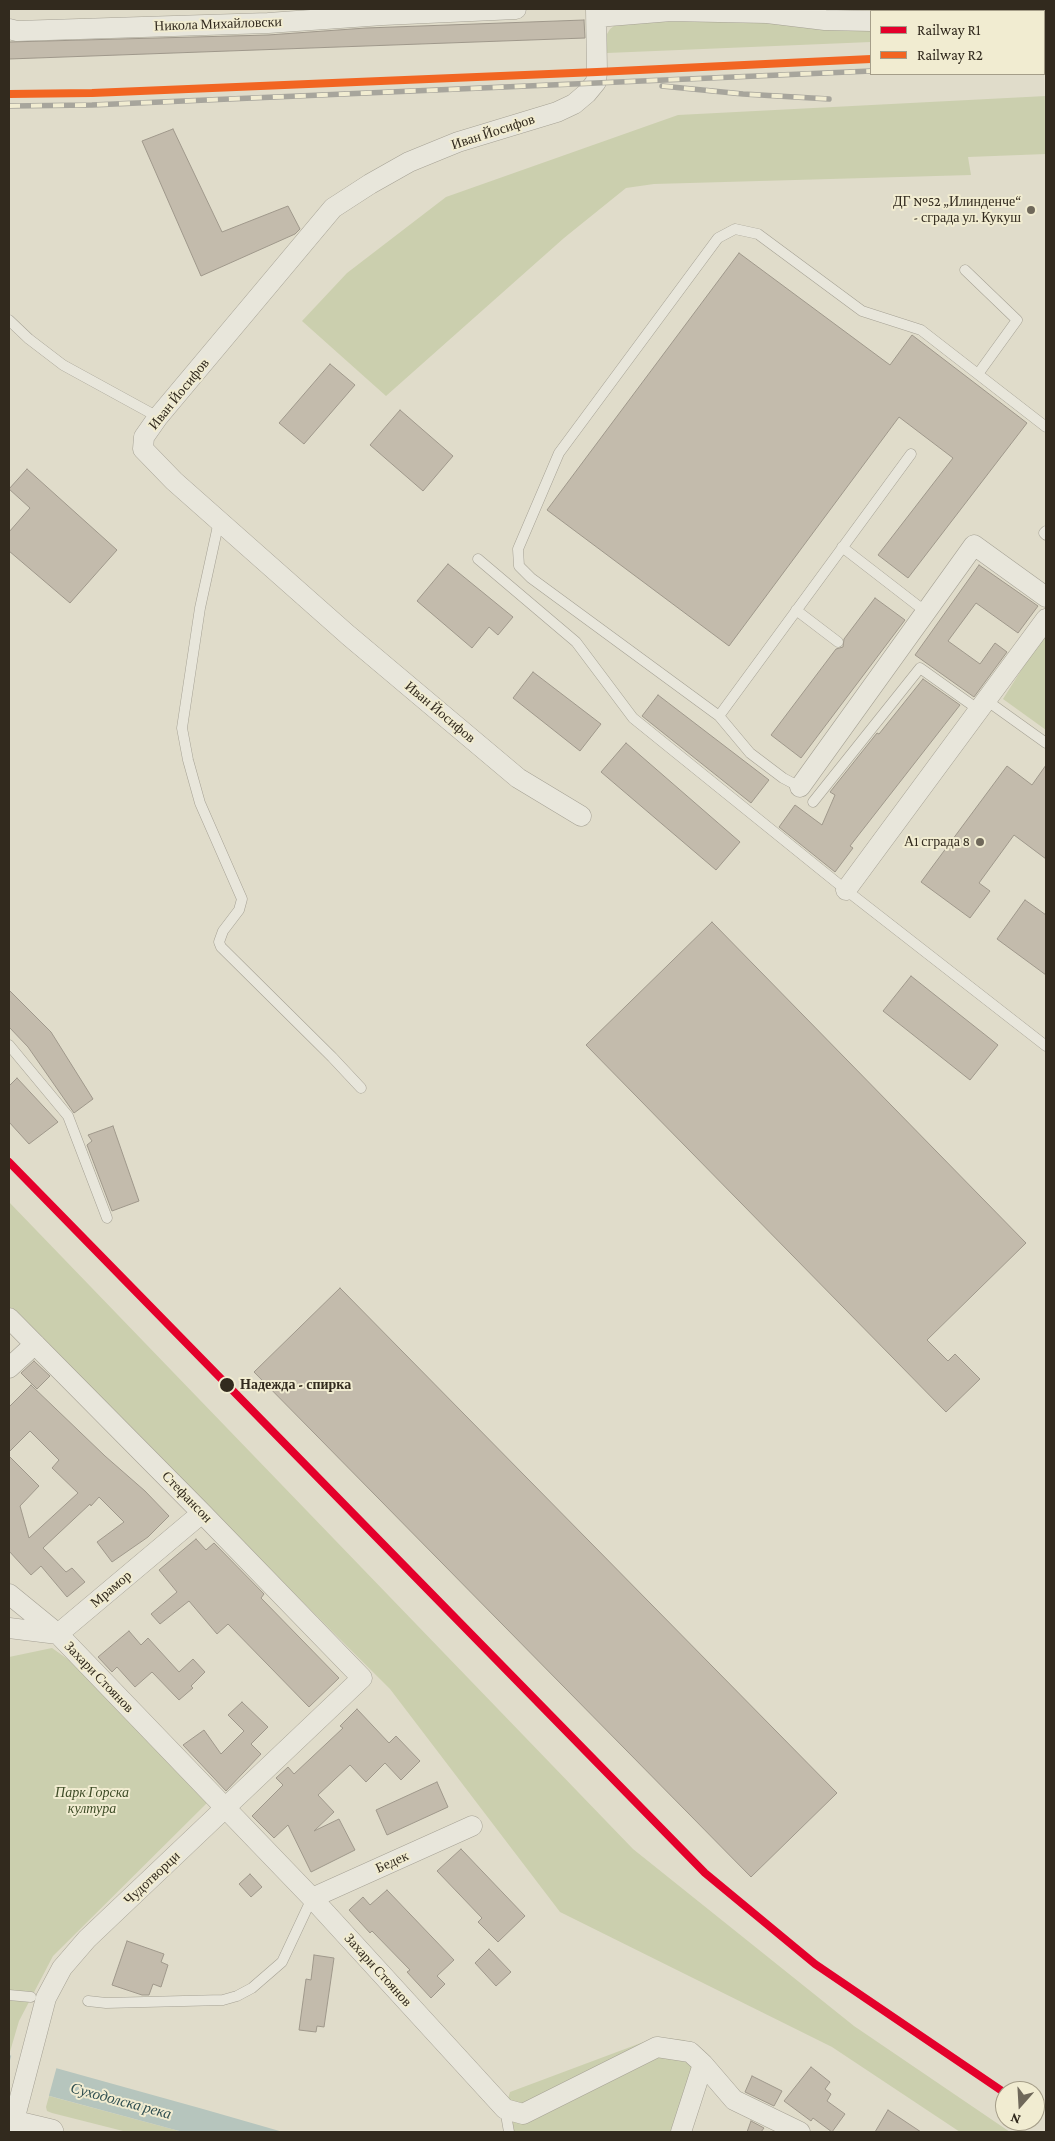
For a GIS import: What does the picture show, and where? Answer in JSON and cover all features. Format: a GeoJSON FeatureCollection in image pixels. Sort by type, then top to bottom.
{"type":"FeatureCollection","features":[{"type":"Feature","properties":{"kind":"street"},"geometry":{"type":"LineString","coordinates":[[185,9],[198,25]]}},
{"type":"Feature","properties":{"kind":"street","name":"Никола Михайловски"},"geometry":{"type":"LineString","coordinates":[[9,29],[17,31],[198,25],[267,16],[516,9]]}},
{"type":"Feature","properties":{"kind":"street"},"geometry":{"type":"LineString","coordinates":[[596,13],[672,11],[767,13],[826,20],[870,21]]}},
{"type":"Feature","properties":{"kind":"street","name":"Иван Йосифов"},"geometry":{"type":"LineString","coordinates":[[581,816],[518,778],[348,635],[174,481],[143,449],[144,437],[158,416],[333,208],[409,162],[458,142],[557,112],[574,104],[587,93],[596,82],[596,13]]}},
{"type":"Feature","properties":{"kind":"street"},"geometry":{"type":"LineString","coordinates":[[800,787],[974,545],[1046,597]]}},
{"type":"Feature","properties":{"kind":"street"},"geometry":{"type":"LineString","coordinates":[[846,890],[1046,619]]}},
{"type":"Feature","properties":{"kind":"street","name":"Стефансон"},"geometry":{"type":"LineString","coordinates":[[9,1318],[362,1678]]}},
{"type":"Feature","properties":{"kind":"street"},"geometry":{"type":"LineString","coordinates":[[9,1368],[36,1344]]}},
{"type":"Feature","properties":{"kind":"street","name":"Мрамор"},"geometry":{"type":"LineString","coordinates":[[58,1634],[202,1513]]}},
{"type":"Feature","properties":{"kind":"street","name":"Захари Стоянов"},"geometry":{"type":"LineString","coordinates":[[9,1594],[58,1634],[312,1898],[505,2109]]}},
{"type":"Feature","properties":{"kind":"street"},"geometry":{"type":"LineString","coordinates":[[9,1628],[58,1634]]}},
{"type":"Feature","properties":{"kind":"street","name":"Чудотворци"},"geometry":{"type":"LineString","coordinates":[[13,2119],[46,1998],[62,1968],[87,1939],[362,1678]]}},
{"type":"Feature","properties":{"kind":"street","name":"Бедек"},"geometry":{"type":"LineString","coordinates":[[312,1898],[472,1826]]}},
{"type":"Feature","properties":{"kind":"street"},"geometry":{"type":"LineString","coordinates":[[505,2109],[524,2114],[658,2047],[690,2052],[734,2100],[800,2132]]}},
{"type":"Feature","properties":{"kind":"street"},"geometry":{"type":"LineString","coordinates":[[681,2132],[703,2064]]}},
{"type":"Feature","properties":{"kind":"street"},"geometry":{"type":"LineString","coordinates":[[13,2119],[51,2132]]}},
{"type":"Feature","properties":{"kind":"lane"},"geometry":{"type":"LineString","coordinates":[[800,787],[783,778],[750,753],[718,716],[531,578],[519,566],[518,549],[559,453],[718,238],[735,229],[758,234],[862,311],[921,330],[1046,427]]}},
{"type":"Feature","properties":{"kind":"lane"},"geometry":{"type":"LineString","coordinates":[[965,270],[1017,320],[978,374]]}},
{"type":"Feature","properties":{"kind":"lane"},"geometry":{"type":"LineString","coordinates":[[9,320],[29,340],[63,365],[158,416]]}},
{"type":"Feature","properties":{"kind":"lane"},"geometry":{"type":"LineString","coordinates":[[718,716],[912,454]]}},
{"type":"Feature","properties":{"kind":"lane"},"geometry":{"type":"LineString","coordinates":[[219,521],[200,608],[182,728],[188,760],[200,803],[242,899],[239,910],[223,931],[219,942],[221,947],[361,1088]]}},
{"type":"Feature","properties":{"kind":"lane"},"geometry":{"type":"LineString","coordinates":[[1046,531],[1044,533],[1046,535]]}},
{"type":"Feature","properties":{"kind":"lane"},"geometry":{"type":"LineString","coordinates":[[842,548],[926,612]]}},
{"type":"Feature","properties":{"kind":"lane"},"geometry":{"type":"LineString","coordinates":[[478,559],[576,642],[634,718],[846,890],[1046,1046]]}},
{"type":"Feature","properties":{"kind":"lane"},"geometry":{"type":"LineString","coordinates":[[796,610],[838,642]]}},
{"type":"Feature","properties":{"kind":"lane"},"geometry":{"type":"LineString","coordinates":[[812,802],[920,668],[1046,743]]}},
{"type":"Feature","properties":{"kind":"lane"},"geometry":{"type":"LineString","coordinates":[[9,1045],[68,1116],[106,1218]]}},
{"type":"Feature","properties":{"kind":"lane"},"geometry":{"type":"LineString","coordinates":[[88,2001],[224,2000],[245,1992],[282,1962],[312,1898]]}},
{"type":"Feature","properties":{"kind":"lane"},"geometry":{"type":"LineString","coordinates":[[9,1995],[31,1997]]}},
{"type":"Feature","properties":{"kind":"lane"},"geometry":{"type":"LineString","coordinates":[[505,2109],[509,2132]]}},
{"type":"Feature","properties":{"kind":"green space"},"geometry":{"type":"Polygon","coordinates":[[[674,18],[870,23],[870,42],[607,53],[604,39],[610,29],[618,23],[674,18]]]}},
{"type":"Feature","properties":{"kind":"green space"},"geometry":{"type":"Polygon","coordinates":[[[1046,96],[1046,154],[968,157],[971,175],[654,184],[626,188],[564,238],[386,396],[302,321],[347,273],[446,197],[678,115],[1046,96]]]}},
{"type":"Feature","properties":{"kind":"green space"},"geometry":{"type":"Polygon","coordinates":[[[1046,631],[1046,730],[1003,699],[1046,631]]]}},
{"type":"Feature","properties":{"kind":"green space"},"geometry":{"type":"Polygon","coordinates":[[[9,1202],[633,1849],[854,2026],[995,2122],[995,2131],[1010,2132],[960,2132],[832,2047],[560,1912],[390,1689],[71,1371],[9,1312],[9,1202]]]}},
{"type":"Feature","properties":{"kind":"green space","name":"Парк Горска култура"},"geometry":{"type":"Polygon","coordinates":[[[52,1648],[79,1667],[208,1802],[53,1956],[19,2021],[9,2055],[9,1657],[52,1648]]]}},
{"type":"Feature","properties":{"kind":"green space"},"geometry":{"type":"Polygon","coordinates":[[[657,2037],[684,2040],[708,2064],[684,2132],[509,2132],[505,2109],[510,2092],[657,2037]]]}},
{"type":"Feature","properties":{"kind":"green space"},"geometry":{"type":"Polygon","coordinates":[[[49,2096],[183,2132],[127,2132],[52,2113],[47,2111],[46,2107],[49,2096]]]}},
{"type":"Feature","properties":{"kind":"water","name":"Суходолска река"},"geometry":{"type":"Polygon","coordinates":[[[9,2055],[283,2132],[183,2132],[9,2085],[9,2055]]]}},
{"type":"Feature","properties":{"kind":"pier"},"geometry":{"type":"Polygon","coordinates":[[[12,2053],[57,2066],[48,2099],[9,2088],[9,2064],[12,2053]]]}},
{"type":"Feature","properties":{"kind":"building"},"geometry":{"type":"Polygon","coordinates":[[[584,20],[585,38],[9,59],[9,42],[268,35],[366,28],[584,20]]]}},
{"type":"Feature","properties":{"kind":"building"},"geometry":{"type":"Polygon","coordinates":[[[173,129],[222,232],[288,206],[300,229],[295,234],[201,276],[142,141],[173,129]]]}},
{"type":"Feature","properties":{"kind":"building"},"geometry":{"type":"Polygon","coordinates":[[[739,253],[890,365],[912,335],[1027,423],[908,578],[878,555],[953,458],[899,417],[729,646],[547,510],[739,253]]]}},
{"type":"Feature","properties":{"kind":"building"},"geometry":{"type":"Polygon","coordinates":[[[330,364],[355,385],[304,444],[279,423],[330,364]]]}},
{"type":"Feature","properties":{"kind":"building"},"geometry":{"type":"Polygon","coordinates":[[[400,410],[453,456],[423,491],[370,445],[400,410]]]}},
{"type":"Feature","properties":{"kind":"building"},"geometry":{"type":"Polygon","coordinates":[[[27,469],[117,550],[70,603],[9,551],[9,532],[30,508],[9,489],[27,469]]]}},
{"type":"Feature","properties":{"kind":"building"},"geometry":{"type":"Polygon","coordinates":[[[448,564],[513,617],[498,635],[489,627],[472,648],[417,601],[448,564]]]}},
{"type":"Feature","properties":{"kind":"building"},"geometry":{"type":"Polygon","coordinates":[[[979,565],[1038,606],[1018,633],[976,603],[948,641],[980,664],[995,643],[1007,652],[974,697],[915,655],[979,565]]]}},
{"type":"Feature","properties":{"kind":"building"},"geometry":{"type":"Polygon","coordinates":[[[875,598],[905,620],[801,758],[771,735],[836,649],[843,647],[844,639],[875,598]]]}},
{"type":"Feature","properties":{"kind":"building"},"geometry":{"type":"Polygon","coordinates":[[[533,672],[601,724],[580,751],[513,698],[533,672]]]}},
{"type":"Feature","properties":{"kind":"building"},"geometry":{"type":"Polygon","coordinates":[[[923,679],[960,705],[850,846],[853,848],[835,872],[779,827],[795,805],[822,825],[835,795],[830,792],[923,679]]]}},
{"type":"Feature","properties":{"kind":"building"},"geometry":{"type":"Polygon","coordinates":[[[658,695],[769,780],[751,803],[642,716],[658,695]]]}},
{"type":"Feature","properties":{"kind":"building"},"geometry":{"type":"Polygon","coordinates":[[[626,743],[740,842],[716,870],[601,772],[626,743]]]}},
{"type":"Feature","properties":{"kind":"building","name":"А1 сграда 8"},"geometry":{"type":"Polygon","coordinates":[[[1046,765],[1046,859],[1014,835],[979,883],[990,891],[970,918],[921,882],[1007,766],[1032,785],[1046,765]]]}},
{"type":"Feature","properties":{"kind":"building"},"geometry":{"type":"Polygon","coordinates":[[[1025,900],[1046,915],[1046,975],[997,939],[1025,900]]]}},
{"type":"Feature","properties":{"kind":"building"},"geometry":{"type":"Polygon","coordinates":[[[712,922],[1026,1243],[927,1340],[948,1361],[955,1354],[980,1379],[946,1412],[586,1045],[712,922]]]}},
{"type":"Feature","properties":{"kind":"building"},"geometry":{"type":"Polygon","coordinates":[[[911,976],[998,1045],[970,1080],[883,1011],[911,976]]]}},
{"type":"Feature","properties":{"kind":"building"},"geometry":{"type":"Polygon","coordinates":[[[9,990],[51,1032],[93,1099],[74,1113],[28,1047],[9,1027],[9,990]]]}},
{"type":"Feature","properties":{"kind":"building"},"geometry":{"type":"Polygon","coordinates":[[[17,1078],[58,1122],[29,1144],[9,1122],[9,1086],[17,1078]]]}},
{"type":"Feature","properties":{"kind":"building"},"geometry":{"type":"Polygon","coordinates":[[[113,1126],[139,1201],[112,1211],[87,1145],[92,1141],[88,1135],[113,1126]]]}},
{"type":"Feature","properties":{"kind":"building"},"geometry":{"type":"Polygon","coordinates":[[[340,1288],[837,1793],[751,1877],[254,1372],[340,1288]]]}},
{"type":"Feature","properties":{"kind":"building"},"geometry":{"type":"Polygon","coordinates":[[[34,1361],[50,1376],[37,1389],[21,1373],[34,1361]]]}},
{"type":"Feature","properties":{"kind":"building"},"geometry":{"type":"Polygon","coordinates":[[[31,1385],[105,1456],[145,1491],[169,1516],[148,1537],[112,1562],[97,1542],[124,1522],[99,1497],[91,1506],[90,1504],[43,1548],[66,1572],[72,1568],[85,1582],[67,1597],[41,1566],[31,1575],[9,1551],[9,1456],[39,1486],[20,1506],[29,1538],[78,1493],[52,1468],[59,1460],[30,1431],[9,1452],[9,1407],[31,1385]]]}},
{"type":"Feature","properties":{"kind":"building"},"geometry":{"type":"Polygon","coordinates":[[[196,1539],[206,1550],[214,1543],[264,1594],[261,1598],[339,1678],[309,1707],[228,1624],[217,1634],[189,1601],[160,1624],[151,1614],[177,1592],[159,1570],[196,1539]]]}},
{"type":"Feature","properties":{"kind":"building"},"geometry":{"type":"Polygon","coordinates":[[[129,1631],[141,1645],[148,1638],[179,1672],[193,1659],[205,1672],[191,1686],[193,1688],[179,1700],[152,1672],[135,1687],[117,1667],[112,1672],[98,1657],[129,1631]]]}},
{"type":"Feature","properties":{"kind":"building"},"geometry":{"type":"Polygon","coordinates":[[[242,1702],[268,1727],[251,1744],[261,1754],[226,1791],[183,1745],[204,1730],[221,1754],[244,1731],[228,1715],[242,1702]]]}},
{"type":"Feature","properties":{"kind":"building"},"geometry":{"type":"Polygon","coordinates":[[[357,1709],[389,1743],[396,1736],[420,1761],[401,1780],[385,1763],[366,1782],[350,1765],[318,1795],[334,1812],[314,1831],[339,1819],[355,1850],[311,1872],[288,1825],[274,1838],[252,1816],[283,1785],[276,1778],[288,1767],[294,1774],[343,1728],[340,1726],[357,1709]]]}},
{"type":"Feature","properties":{"kind":"building"},"geometry":{"type":"Polygon","coordinates":[[[437,1782],[448,1807],[387,1835],[376,1810],[437,1782]]]}},
{"type":"Feature","properties":{"kind":"building"},"geometry":{"type":"Polygon","coordinates":[[[461,1849],[525,1916],[498,1942],[478,1922],[482,1918],[437,1871],[461,1849]]]}},
{"type":"Feature","properties":{"kind":"building"},"geometry":{"type":"Polygon","coordinates":[[[250,1874],[262,1887],[251,1897],[239,1884],[250,1874]]]}},
{"type":"Feature","properties":{"kind":"building"},"geometry":{"type":"Polygon","coordinates":[[[387,1890],[454,1960],[437,1976],[445,1984],[431,1998],[407,1972],[410,1970],[372,1931],[370,1933],[349,1910],[363,1897],[370,1905],[387,1890]]]}},
{"type":"Feature","properties":{"kind":"building"},"geometry":{"type":"Polygon","coordinates":[[[127,1941],[164,1954],[161,1962],[168,1965],[161,1987],[153,1984],[149,1995],[142,1995],[112,1985],[127,1941]]]}},
{"type":"Feature","properties":{"kind":"building"},"geometry":{"type":"Polygon","coordinates":[[[489,1949],[511,1972],[496,1986],[475,1963],[489,1949]]]}},
{"type":"Feature","properties":{"kind":"building"},"geometry":{"type":"Polygon","coordinates":[[[314,1955],[334,1958],[324,2027],[317,2026],[316,2032],[299,2030],[306,1979],[311,1980],[314,1955]]]}},
{"type":"Feature","properties":{"kind":"building"},"geometry":{"type":"Polygon","coordinates":[[[811,2067],[830,2082],[825,2089],[831,2094],[827,2101],[845,2114],[832,2132],[813,2118],[811,2121],[784,2101],[811,2067]]]}},
{"type":"Feature","properties":{"kind":"building"},"geometry":{"type":"Polygon","coordinates":[[[752,2076],[782,2091],[774,2106],[745,2092],[752,2076]]]}},
{"type":"Feature","properties":{"kind":"building"},"geometry":{"type":"Polygon","coordinates":[[[888,2110],[921,2132],[875,2132],[888,2110]]]}},
{"type":"Feature","properties":{"kind":"building"},"geometry":{"type":"Polygon","coordinates":[[[751,2121],[764,2128],[761,2132],[747,2132],[751,2121]]]}},
{"type":"Feature","properties":{"kind":"railway"},"geometry":{"type":"LineString","coordinates":[[9,94],[92,93],[870,59]]}},
{"type":"Feature","properties":{"kind":"railway"},"geometry":{"type":"LineString","coordinates":[[9,106],[92,105],[870,71]]}},
{"type":"Feature","properties":{"kind":"railway"},"geometry":{"type":"LineString","coordinates":[[662,86],[743,94],[829,99]]}},
{"type":"Feature","properties":{"kind":"rail line","name":"R2"},"geometry":{"type":"LineString","coordinates":[[9,94],[92,93],[870,59]]}},
{"type":"Feature","properties":{"kind":"rail line","name":"R1"},"geometry":{"type":"LineString","coordinates":[[9,1162],[705,1873],[815,1964],[995,2086]]}},
{"type":"Feature","properties":{"kind":"place","name":"ДГ №52 „Илинденче“ - сграда ул. Кукуш"},"geometry":{"type":"Point","coordinates":[1031,210]}},
{"type":"Feature","properties":{"kind":"place","name":"А1 сграда 8"},"geometry":{"type":"Point","coordinates":[980,842]}},
{"type":"Feature","properties":{"kind":"place","name":"Надежда - спирка"},"geometry":{"type":"Point","coordinates":[227,1385]}}]}
